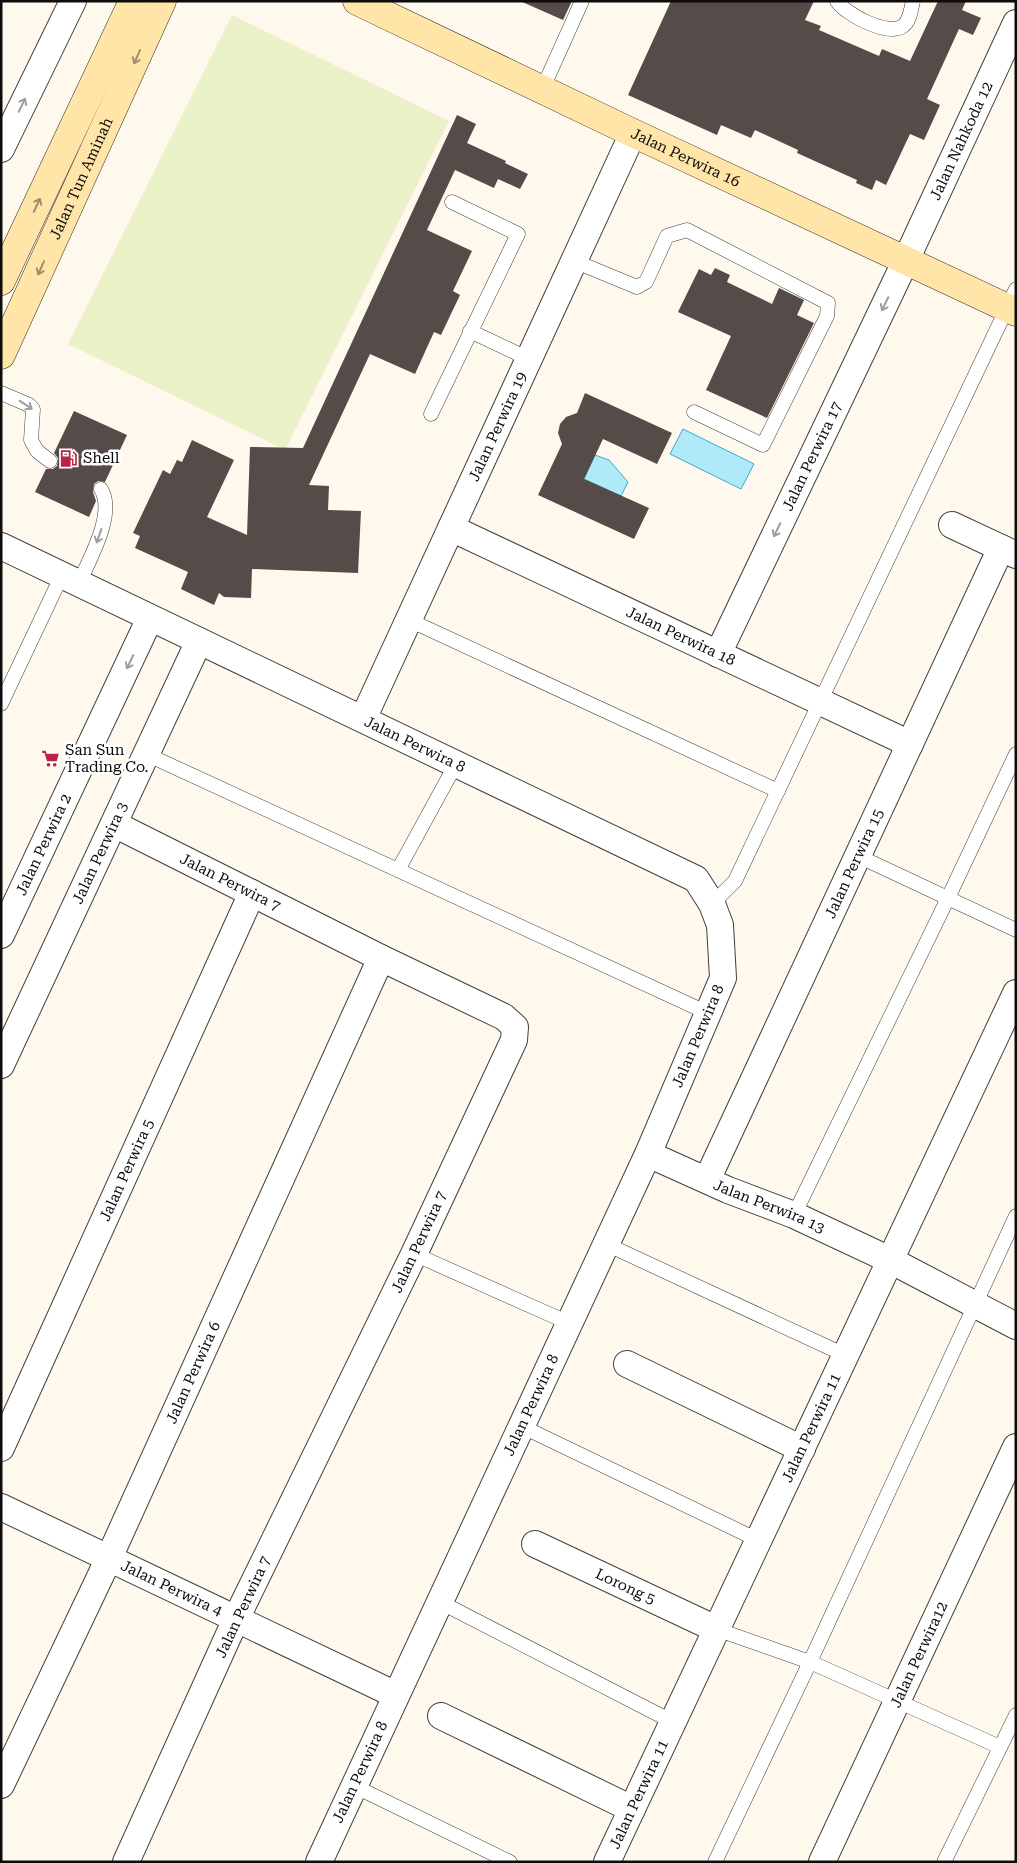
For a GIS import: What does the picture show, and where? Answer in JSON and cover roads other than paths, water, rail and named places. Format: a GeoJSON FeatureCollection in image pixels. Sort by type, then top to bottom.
{"type":"FeatureCollection","features":[{"type":"Feature","properties":{"kind":"street"},"geometry":{"type":"LineString","coordinates":[[1,149],[73,1]]}},
{"type":"Feature","properties":{"kind":"street","name":"Jalan Perwira 16"},"geometry":{"type":"LineString","coordinates":[[357,1],[633,133],[906,260],[1013,303]]}},
{"type":"Feature","properties":{"kind":"street","name":"Jalan Tun Aminah"},"geometry":{"type":"LineString","coordinates":[[1,281],[154,4]]}},
{"type":"Feature","properties":{"kind":"street","name":"Jalan Tun Aminah"},"geometry":{"type":"LineString","coordinates":[[1,356],[154,4]]}},
{"type":"Feature","properties":{"kind":"street","name":"Jalan Nahkoda 12"},"geometry":{"type":"LineString","coordinates":[[906,260],[1016,23]]}},
{"type":"Feature","properties":{"kind":"street","name":"Jalan Perwira 19"},"geometry":{"type":"LineString","coordinates":[[363,719],[633,133]]}},
{"type":"Feature","properties":{"kind":"street","name":"Jalan Perwira 17"},"geometry":{"type":"LineString","coordinates":[[718,654],[906,260]]}},
{"type":"Feature","properties":{"kind":"street"},"geometry":{"type":"LineString","coordinates":[[952,525],[1008,552]]}},
{"type":"Feature","properties":{"kind":"street","name":"Jalan Perwira 18"},"geometry":{"type":"LineString","coordinates":[[451,528],[910,744]]}},
{"type":"Feature","properties":{"kind":"street","name":"Jalan Perwira 8"},"geometry":{"type":"LineString","coordinates":[[1,546],[696,879],[712,904],[720,926],[722,978],[648,1154],[319,1862]]}},
{"type":"Feature","properties":{"kind":"street","name":"Jalan Perwira 15"},"geometry":{"type":"LineString","coordinates":[[707,1180],[910,744],[1008,552]]}},
{"type":"Feature","properties":{"kind":"street","name":"Jalan Perwira 2"},"geometry":{"type":"LineString","coordinates":[[1,935],[150,618]]}},
{"type":"Feature","properties":{"kind":"street","name":"Jalan Perwira 3"},"geometry":{"type":"LineString","coordinates":[[1,1065],[199,641]]}},
{"type":"Feature","properties":{"kind":"street","name":"Jalan Perwira 7"},"geometry":{"type":"LineString","coordinates":[[114,824],[380,958],[504,1017],[515,1027],[514,1040],[414,1254],[236,1619],[126,1862]]}},
{"type":"Feature","properties":{"kind":"street","name":"Jalan Perwira 5"},"geometry":{"type":"LineString","coordinates":[[1,1448],[252,893]]}},
{"type":"Feature","properties":{"kind":"street","name":"Jalan Perwira 6"},"geometry":{"type":"LineString","coordinates":[[1,1785],[110,1558],[380,958]]}},
{"type":"Feature","properties":{"kind":"street","name":"Jalan Perwira 11"},"geometry":{"type":"LineString","coordinates":[[607,1862],[1016,992]]}},
{"type":"Feature","properties":{"kind":"street","name":"Jalan Perwira 13"},"geometry":{"type":"LineString","coordinates":[[648,1154],[794,1215],[890,1260],[1016,1326]]}},
{"type":"Feature","properties":{"kind":"street"},"geometry":{"type":"LineString","coordinates":[[627,1364],[802,1449]]}},
{"type":"Feature","properties":{"kind":"street","name":"Jalan Perwira12"},"geometry":{"type":"LineString","coordinates":[[822,1862],[1016,1447]]}},
{"type":"Feature","properties":{"kind":"street","name":"Jalan Perwira 4"},"geometry":{"type":"LineString","coordinates":[[1,1507],[396,1695]]}},
{"type":"Feature","properties":{"kind":"street","name":"Lorong 5"},"geometry":{"type":"LineString","coordinates":[[534,1544],[716,1629]]}},
{"type":"Feature","properties":{"kind":"street"},"geometry":{"type":"LineString","coordinates":[[441,1716],[632,1809]]}},
{"type":"Feature","properties":{"kind":"lane"},"geometry":{"type":"LineString","coordinates":[[542,90],[582,1]]}},
{"type":"Feature","properties":{"kind":"lane"},"geometry":{"type":"LineString","coordinates":[[837,1],[848,13],[886,29],[892,29],[904,26],[910,14],[913,1]]}},
{"type":"Feature","properties":{"kind":"lane"},"geometry":{"type":"LineString","coordinates":[[431,414],[518,234],[452,202]]}},
{"type":"Feature","properties":{"kind":"lane"},"geometry":{"type":"LineString","coordinates":[[574,261],[637,287],[646,282],[667,236],[687,230],[828,303],[827,316],[763,445],[694,412]]}},
{"type":"Feature","properties":{"kind":"lane"},"geometry":{"type":"LineString","coordinates":[[712,904],[735,881],[1013,303]]}},
{"type":"Feature","properties":{"kind":"lane"},"geometry":{"type":"LineString","coordinates":[[470,331],[529,359]]}},
{"type":"Feature","properties":{"kind":"lane"},"geometry":{"type":"LineString","coordinates":[[1,393],[29,404],[33,409],[31,440],[37,452],[50,461]]}},
{"type":"Feature","properties":{"kind":"lane"},"geometry":{"type":"LineString","coordinates":[[1,704],[70,579],[94,549],[104,520],[106,496],[101,489]]}},
{"type":"Feature","properties":{"kind":"lane"},"geometry":{"type":"LineString","coordinates":[[408,620],[778,791]]}},
{"type":"Feature","properties":{"kind":"lane"},"geometry":{"type":"LineString","coordinates":[[146,754],[708,1013]]}},
{"type":"Feature","properties":{"kind":"lane"},"geometry":{"type":"LineString","coordinates":[[794,1215],[1016,754]]}},
{"type":"Feature","properties":{"kind":"lane"},"geometry":{"type":"LineString","coordinates":[[398,870],[456,764]]}},
{"type":"Feature","properties":{"kind":"lane"},"geometry":{"type":"LineString","coordinates":[[858,856],[1016,930]]}},
{"type":"Feature","properties":{"kind":"lane"},"geometry":{"type":"LineString","coordinates":[[715,1862],[976,1306],[1016,1216]]}},
{"type":"Feature","properties":{"kind":"lane"},"geometry":{"type":"LineString","coordinates":[[606,1244],[845,1355]]}},
{"type":"Feature","properties":{"kind":"lane"},"geometry":{"type":"LineString","coordinates":[[414,1254],[569,1323]]}},
{"type":"Feature","properties":{"kind":"lane"},"geometry":{"type":"LineString","coordinates":[[521,1426],[758,1540]]}},
{"type":"Feature","properties":{"kind":"lane"},"geometry":{"type":"LineString","coordinates":[[440,1602],[673,1722]]}},
{"type":"Feature","properties":{"kind":"lane"},"geometry":{"type":"LineString","coordinates":[[716,1629],[810,1662],[1000,1747]]}},
{"type":"Feature","properties":{"kind":"lane"},"geometry":{"type":"LineString","coordinates":[[944,1862],[1016,1715]]}},
{"type":"Feature","properties":{"kind":"lane"},"geometry":{"type":"LineString","coordinates":[[354,1786],[510,1862]]}},
{"type":"Feature","properties":{"kind":"water"},"geometry":{"type":"Polygon","coordinates":[[[683,429],[754,464],[741,489],[670,454],[683,429]]]}},
{"type":"Feature","properties":{"kind":"water"},"geometry":{"type":"Polygon","coordinates":[[[595,455],[609,460],[628,482],[621,496],[584,479],[595,455]]]}},
{"type":"Feature","properties":{"kind":"place","name":"Shell"},"geometry":{"type":"Point","coordinates":[69,458]}},
{"type":"Feature","properties":{"kind":"place","name":"San Sun Trading Co."},"geometry":{"type":"Point","coordinates":[51,759]}}]}
